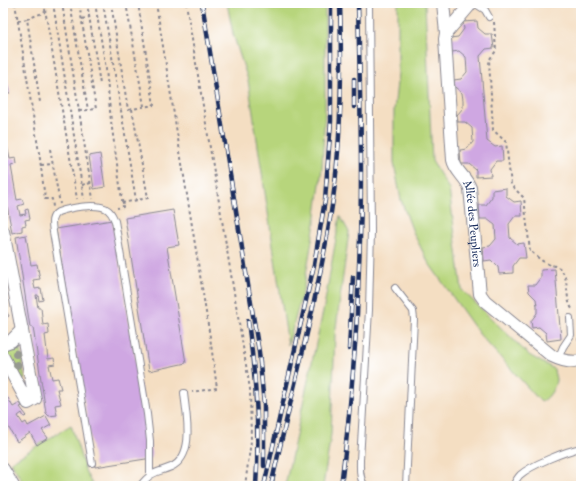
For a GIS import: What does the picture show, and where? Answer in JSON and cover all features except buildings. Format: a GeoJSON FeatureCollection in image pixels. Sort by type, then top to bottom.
{"type":"FeatureCollection","features":[{"type":"Feature","properties":{"kind":"street","name":"Allée des Peupliers"},"geometry":{"type":"LineString","coordinates":[[443,3],[453,160],[455,167],[467,180],[470,188],[480,294],[485,301],[544,350],[558,359],[572,362],[581,357]]}},
{"type":"Feature","properties":{"kind":"street"},"geometry":{"type":"LineString","coordinates":[[446,33],[470,3]]}},
{"type":"Feature","properties":{"kind":"street"},"geometry":{"type":"LineString","coordinates":[[3,231],[35,399],[28,403],[3,357]]}},
{"type":"Feature","properties":{"kind":"street"},"geometry":{"type":"LineString","coordinates":[[3,344],[11,341],[22,330]]}},
{"type":"Feature","properties":{"kind":"street"},"geometry":{"type":"LineString","coordinates":[[3,469],[13,486]]}},
{"type":"Feature","properties":{"kind":"lane"},"geometry":{"type":"LineString","coordinates":[[365,486],[360,474],[360,460],[371,231],[369,3]]}},
{"type":"Feature","properties":{"kind":"lane"},"geometry":{"type":"LineString","coordinates":[[474,3],[486,10],[492,20]]}},
{"type":"Feature","properties":{"kind":"lane"},"geometry":{"type":"LineString","coordinates":[[92,463],[52,220],[54,215],[61,211],[93,206],[107,209],[115,221],[147,414],[150,447],[150,475]]}},
{"type":"Feature","properties":{"kind":"lane"},"geometry":{"type":"LineString","coordinates":[[395,288],[412,311],[414,319],[406,486]]}},
{"type":"Feature","properties":{"kind":"lane"},"geometry":{"type":"LineString","coordinates":[[558,359],[563,346],[571,335],[573,316]]}},
{"type":"Feature","properties":{"kind":"lane"},"geometry":{"type":"LineString","coordinates":[[140,486],[150,475],[177,463],[182,458],[186,448],[188,426],[184,393]]}},
{"type":"Feature","properties":{"kind":"lane"},"geometry":{"type":"LineString","coordinates":[[507,486],[524,472],[562,453],[581,448]]}},
{"type":"Feature","properties":{"kind":"lane"},"geometry":{"type":"LineString","coordinates":[[513,486],[518,476]]}},
{"type":"Feature","properties":{"kind":"path"},"geometry":{"type":"LineString","coordinates":[[15,3],[45,199],[52,199],[54,215]]}},
{"type":"Feature","properties":{"kind":"path"},"geometry":{"type":"LineString","coordinates":[[44,3],[78,208]]}},
{"type":"Feature","properties":{"kind":"path"},"geometry":{"type":"LineString","coordinates":[[53,3],[85,207]]}},
{"type":"Feature","properties":{"kind":"path"},"geometry":{"type":"LineString","coordinates":[[62,3],[78,111],[91,183],[93,206]]}},
{"type":"Feature","properties":{"kind":"path"},"geometry":{"type":"LineString","coordinates":[[70,3],[88,110]]}},
{"type":"Feature","properties":{"kind":"path"},"geometry":{"type":"LineString","coordinates":[[78,111],[96,109],[79,3]]}},
{"type":"Feature","properties":{"kind":"path"},"geometry":{"type":"LineString","coordinates":[[87,3],[100,84]]}},
{"type":"Feature","properties":{"kind":"path"},"geometry":{"type":"LineString","coordinates":[[95,3],[106,70],[123,207]]}},
{"type":"Feature","properties":{"kind":"path"},"geometry":{"type":"LineString","coordinates":[[103,3],[136,200]]}},
{"type":"Feature","properties":{"kind":"path"},"geometry":{"type":"LineString","coordinates":[[111,3],[128,110],[154,105],[138,3]]}},
{"type":"Feature","properties":{"kind":"path"},"geometry":{"type":"LineString","coordinates":[[126,3],[144,107]]}},
{"type":"Feature","properties":{"kind":"path"},"geometry":{"type":"LineString","coordinates":[[156,3],[217,388],[184,393]]}},
{"type":"Feature","properties":{"kind":"path"},"geometry":{"type":"LineString","coordinates":[[186,3],[250,388],[251,441],[245,486]]}},
{"type":"Feature","properties":{"kind":"path"},"geometry":{"type":"LineString","coordinates":[[18,21],[45,12]]}},
{"type":"Feature","properties":{"kind":"path"},"geometry":{"type":"LineString","coordinates":[[82,19],[90,17]]}},
{"type":"Feature","properties":{"kind":"path"},"geometry":{"type":"LineString","coordinates":[[27,19],[40,102]]}},
{"type":"Feature","properties":{"kind":"path"},"geometry":{"type":"LineString","coordinates":[[492,20],[496,51],[489,60],[493,130],[506,142],[511,185],[524,198],[530,251],[545,263],[557,266],[563,272],[568,302],[573,316]]}},
{"type":"Feature","properties":{"kind":"path"},"geometry":{"type":"LineString","coordinates":[[122,203],[148,198],[132,109]]}},
{"type":"Feature","properties":{"kind":"path"},"geometry":{"type":"LineString","coordinates":[[50,149],[61,211]]}},
{"type":"Feature","properties":{"kind":"path"},"geometry":{"type":"LineString","coordinates":[[41,165],[53,164]]}},
{"type":"Feature","properties":{"kind":"path"},"geometry":{"type":"LineString","coordinates":[[82,185],[91,183]]}},
{"type":"Feature","properties":{"kind":"path"},"geometry":{"type":"LineString","coordinates":[[578,335],[581,357]]}},
{"type":"Feature","properties":{"kind":"green space"},"geometry":{"type":"Polygon","coordinates":[[[227,3],[325,3],[325,109],[322,168],[315,223],[304,286],[288,345],[248,80],[233,34],[227,3]]]}},
{"type":"Feature","properties":{"kind":"green space"},"geometry":{"type":"Polygon","coordinates":[[[398,3],[425,3],[432,161],[449,189],[462,290],[529,355],[554,369],[556,380],[554,387],[544,401],[541,402],[480,335],[428,262],[413,232],[401,200],[394,163],[394,111],[398,73],[398,3]]]}},
{"type":"Feature","properties":{"kind":"green space"},"geometry":{"type":"Polygon","coordinates":[[[340,216],[349,232],[335,335],[331,434],[323,486],[285,486],[324,307],[340,216]]]}},
{"type":"Feature","properties":{"kind":"green space"},"geometry":{"type":"Polygon","coordinates":[[[12,345],[20,350],[25,379],[22,380],[5,354],[6,348],[12,345]]]}},
{"type":"Feature","properties":{"kind":"green space"},"geometry":{"type":"Polygon","coordinates":[[[71,425],[86,473],[93,486],[25,486],[11,462],[71,425]]]}},
{"type":"Feature","properties":{"kind":"railway"},"geometry":{"type":"LineString","coordinates":[[202,3],[259,352],[264,405],[264,466]]}},
{"type":"Feature","properties":{"kind":"railway"},"geometry":{"type":"LineString","coordinates":[[264,486],[314,265],[325,200],[331,121],[331,3]]}},
{"type":"Feature","properties":{"kind":"railway"},"geometry":{"type":"LineString","coordinates":[[271,486],[313,307],[333,199],[341,101],[340,3]]}},
{"type":"Feature","properties":{"kind":"railway"},"geometry":{"type":"LineString","coordinates":[[341,486],[355,349],[358,294],[361,200],[358,3]]}},
{"type":"Feature","properties":{"kind":"railway"},"geometry":{"type":"LineString","coordinates":[[354,79],[354,107]]}},
{"type":"Feature","properties":{"kind":"railway"},"geometry":{"type":"LineString","coordinates":[[349,349],[353,277]]}},
{"type":"Feature","properties":{"kind":"railway"},"geometry":{"type":"LineString","coordinates":[[248,321],[253,362],[258,444],[256,486]]}}]}
